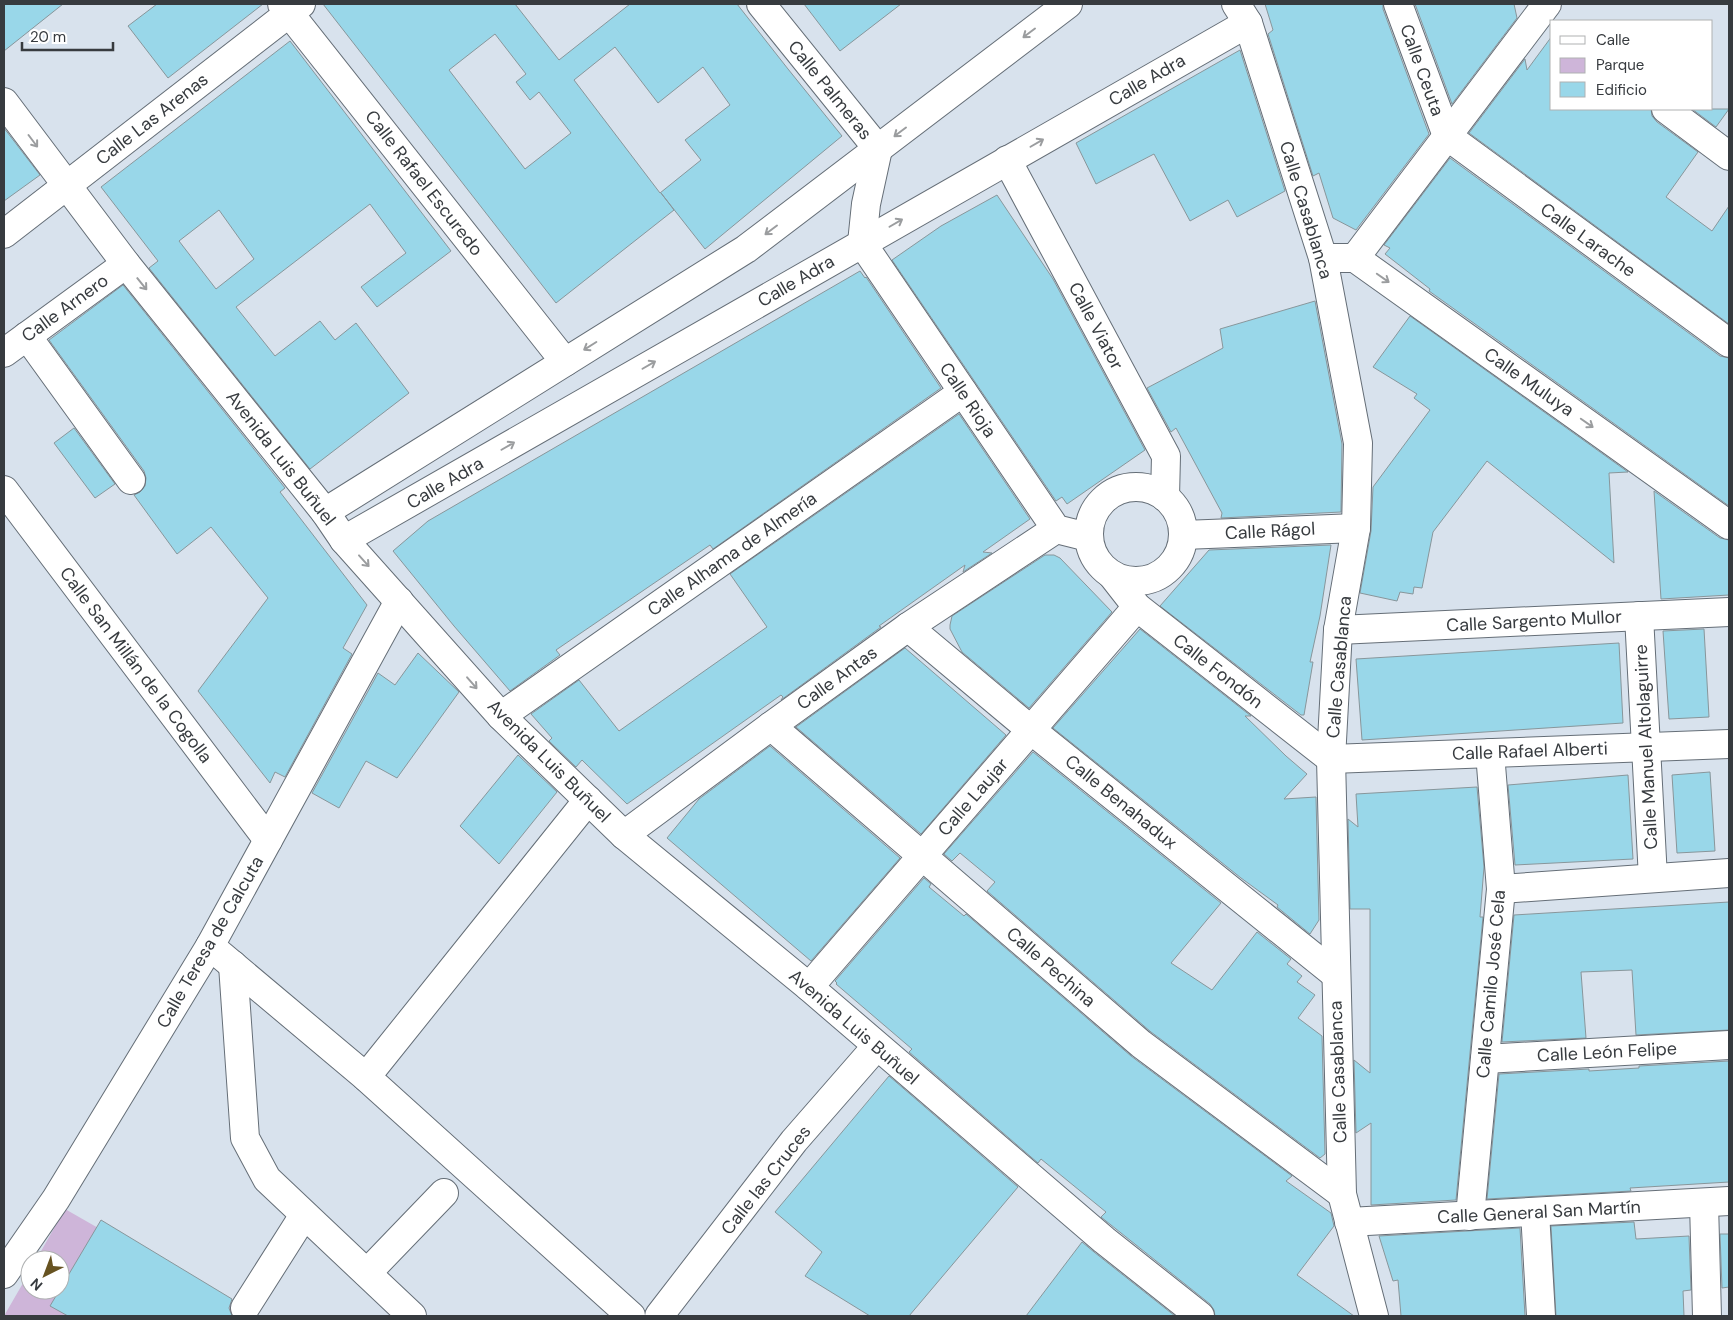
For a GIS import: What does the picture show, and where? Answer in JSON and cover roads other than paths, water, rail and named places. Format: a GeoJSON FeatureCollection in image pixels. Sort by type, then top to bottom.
{"type":"FeatureCollection","features":[{"type":"Feature","properties":{"kind":"street","name":"Calle Palmeras"},"geometry":{"type":"LineString","coordinates":[[761,4],[878,150],[866,204],[862,243]]}},
{"type":"Feature","properties":{"kind":"street"},"geometry":{"type":"LineString","coordinates":[[325,512],[746,249],[1068,4]]}},
{"type":"Feature","properties":{"kind":"street","name":"Calle Ceuta"},"geometry":{"type":"LineString","coordinates":[[1398,4],[1447,136]]}},
{"type":"Feature","properties":{"kind":"street","name":"Calle Las Arenas"},"geometry":{"type":"LineString","coordinates":[[4,234],[291,7]]}},
{"type":"Feature","properties":{"kind":"street","name":"Calle Rafael Escuredo"},"geometry":{"type":"LineString","coordinates":[[291,7],[565,362]]}},
{"type":"Feature","properties":{"kind":"street"},"geometry":{"type":"LineString","coordinates":[[1323,258],[1355,258],[1544,11]]}},
{"type":"Feature","properties":{"kind":"street","name":"Calle Adra"},"geometry":{"type":"LineString","coordinates":[[344,540],[1008,160],[1242,13]]}},
{"type":"Feature","properties":{"kind":"street","name":"Calle Casablanca"},"geometry":{"type":"LineString","coordinates":[[1242,13],[1323,258],[1358,443],[1356,528],[1338,630],[1331,759],[1342,1194],[1374,1316]]}},
{"type":"Feature","properties":{"kind":"street","name":"Avenida Luis Buñuel"},"geometry":{"type":"LineString","coordinates":[[4,102],[126,264],[325,512],[344,540],[501,716],[624,835],[809,987],[876,1047],[1104,1240],[1200,1316]]}},
{"type":"Feature","properties":{"kind":"street"},"geometry":{"type":"LineString","coordinates":[[1667,110],[1729,156]]}},
{"type":"Feature","properties":{"kind":"street","name":"Calle Larache"},"geometry":{"type":"LineString","coordinates":[[1447,136],[1729,343]]}},
{"type":"Feature","properties":{"kind":"street","name":"Calle Viator"},"geometry":{"type":"LineString","coordinates":[[1008,160],[1166,456],[1165,497]]}},
{"type":"Feature","properties":{"kind":"street","name":"Calle Rioja"},"geometry":{"type":"LineString","coordinates":[[862,243],[1056,530]]}},
{"type":"Feature","properties":{"kind":"street","name":"Calle Muluya"},"geometry":{"type":"LineString","coordinates":[[1355,258],[1729,525]]}},
{"type":"Feature","properties":{"kind":"street","name":"Calle Arnero"},"geometry":{"type":"LineString","coordinates":[[4,353],[126,264]]}},
{"type":"Feature","properties":{"kind":"street"},"geometry":{"type":"LineString","coordinates":[[27,336],[131,480]]}},
{"type":"Feature","properties":{"kind":"street","name":"Calle Alhama de Almería"},"geometry":{"type":"LineString","coordinates":[[501,716],[963,392]]}},
{"type":"Feature","properties":{"kind":"street"},"geometry":{"type":"LineString","coordinates":[[1142,487],[1165,497],[1172,503],[1180,517],[1183,535],[1180,552],[1173,564],[1160,575],[1145,581],[1136,582],[1120,579],[1099,564],[1092,553],[1088,537],[1091,517],[1098,505],[1110,494],[1126,488],[1142,487]]}},
{"type":"Feature","properties":{"kind":"street","name":"Calle San Millán de la Cogolla"},"geometry":{"type":"LineString","coordinates":[[4,490],[268,840]]}},
{"type":"Feature","properties":{"kind":"street","name":"Calle Rágol"},"geometry":{"type":"LineString","coordinates":[[1183,535],[1356,528]]}},
{"type":"Feature","properties":{"kind":"street"},"geometry":{"type":"LineString","coordinates":[[1056,530],[1088,537]]}},
{"type":"Feature","properties":{"kind":"street","name":"Calle Antas"},"geometry":{"type":"LineString","coordinates":[[624,835],[908,627],[1056,530]]}},
{"type":"Feature","properties":{"kind":"street","name":"Calle Fondón"},"geometry":{"type":"LineString","coordinates":[[1112,575],[1137,607],[1331,759]]}},
{"type":"Feature","properties":{"kind":"street","name":"Calle Teresa de Calcuta"},"geometry":{"type":"LineString","coordinates":[[4,1274],[56,1199],[210,946],[399,600]]}},
{"type":"Feature","properties":{"kind":"street","name":"Calle Laujar"},"geometry":{"type":"LineString","coordinates":[[809,987],[1137,607]]}},
{"type":"Feature","properties":{"kind":"street","name":"Calle Sargento Mullor"},"geometry":{"type":"LineString","coordinates":[[1338,630],[1729,612]]}},
{"type":"Feature","properties":{"kind":"street","name":"Calle Manuel Altolaguirre"},"geometry":{"type":"LineString","coordinates":[[1639,616],[1653,878]]}},
{"type":"Feature","properties":{"kind":"street","name":"Calle Benahadux"},"geometry":{"type":"LineString","coordinates":[[908,627],[1031,730],[1335,974]]}},
{"type":"Feature","properties":{"kind":"street","name":"Calle Pechina"},"geometry":{"type":"LineString","coordinates":[[771,726],[1141,1044],[1342,1194]]}},
{"type":"Feature","properties":{"kind":"street","name":"Calle Rafael Alberti"},"geometry":{"type":"LineString","coordinates":[[1331,759],[1729,744]]}},
{"type":"Feature","properties":{"kind":"street","name":"Calle Camilo José Cela"},"geometry":{"type":"LineString","coordinates":[[1470,1216],[1501,889],[1490,753]]}},
{"type":"Feature","properties":{"kind":"street"},"geometry":{"type":"LineString","coordinates":[[366,1078],[588,800]]}},
{"type":"Feature","properties":{"kind":"street"},"geometry":{"type":"LineString","coordinates":[[1501,889],[1729,873]]}},
{"type":"Feature","properties":{"kind":"street"},"geometry":{"type":"LineString","coordinates":[[210,946],[366,1078],[631,1316]]}},
{"type":"Feature","properties":{"kind":"street"},"geometry":{"type":"LineString","coordinates":[[233,965],[244,1138],[267,1179],[412,1316]]}},
{"type":"Feature","properties":{"kind":"street","name":"Calle León Felipe"},"geometry":{"type":"LineString","coordinates":[[1485,1059],[1729,1045]]}},
{"type":"Feature","properties":{"kind":"street","name":"Calle las Cruces"},"geometry":{"type":"LineString","coordinates":[[659,1316],[794,1141],[876,1047]]}},
{"type":"Feature","properties":{"kind":"street"},"geometry":{"type":"LineString","coordinates":[[367,1273],[444,1193]]}},
{"type":"Feature","properties":{"kind":"street"},"geometry":{"type":"LineString","coordinates":[[1707,1316],[1716,1202]]}},
{"type":"Feature","properties":{"kind":"street","name":"Calle General San Martín"},"geometry":{"type":"LineString","coordinates":[[1349,1222],[1716,1202]]}},
{"type":"Feature","properties":{"kind":"street"},"geometry":{"type":"LineString","coordinates":[[1535,1212],[1541,1316]]}},
{"type":"Feature","properties":{"kind":"street"},"geometry":{"type":"LineString","coordinates":[[245,1308],[304,1214]]}}]}
